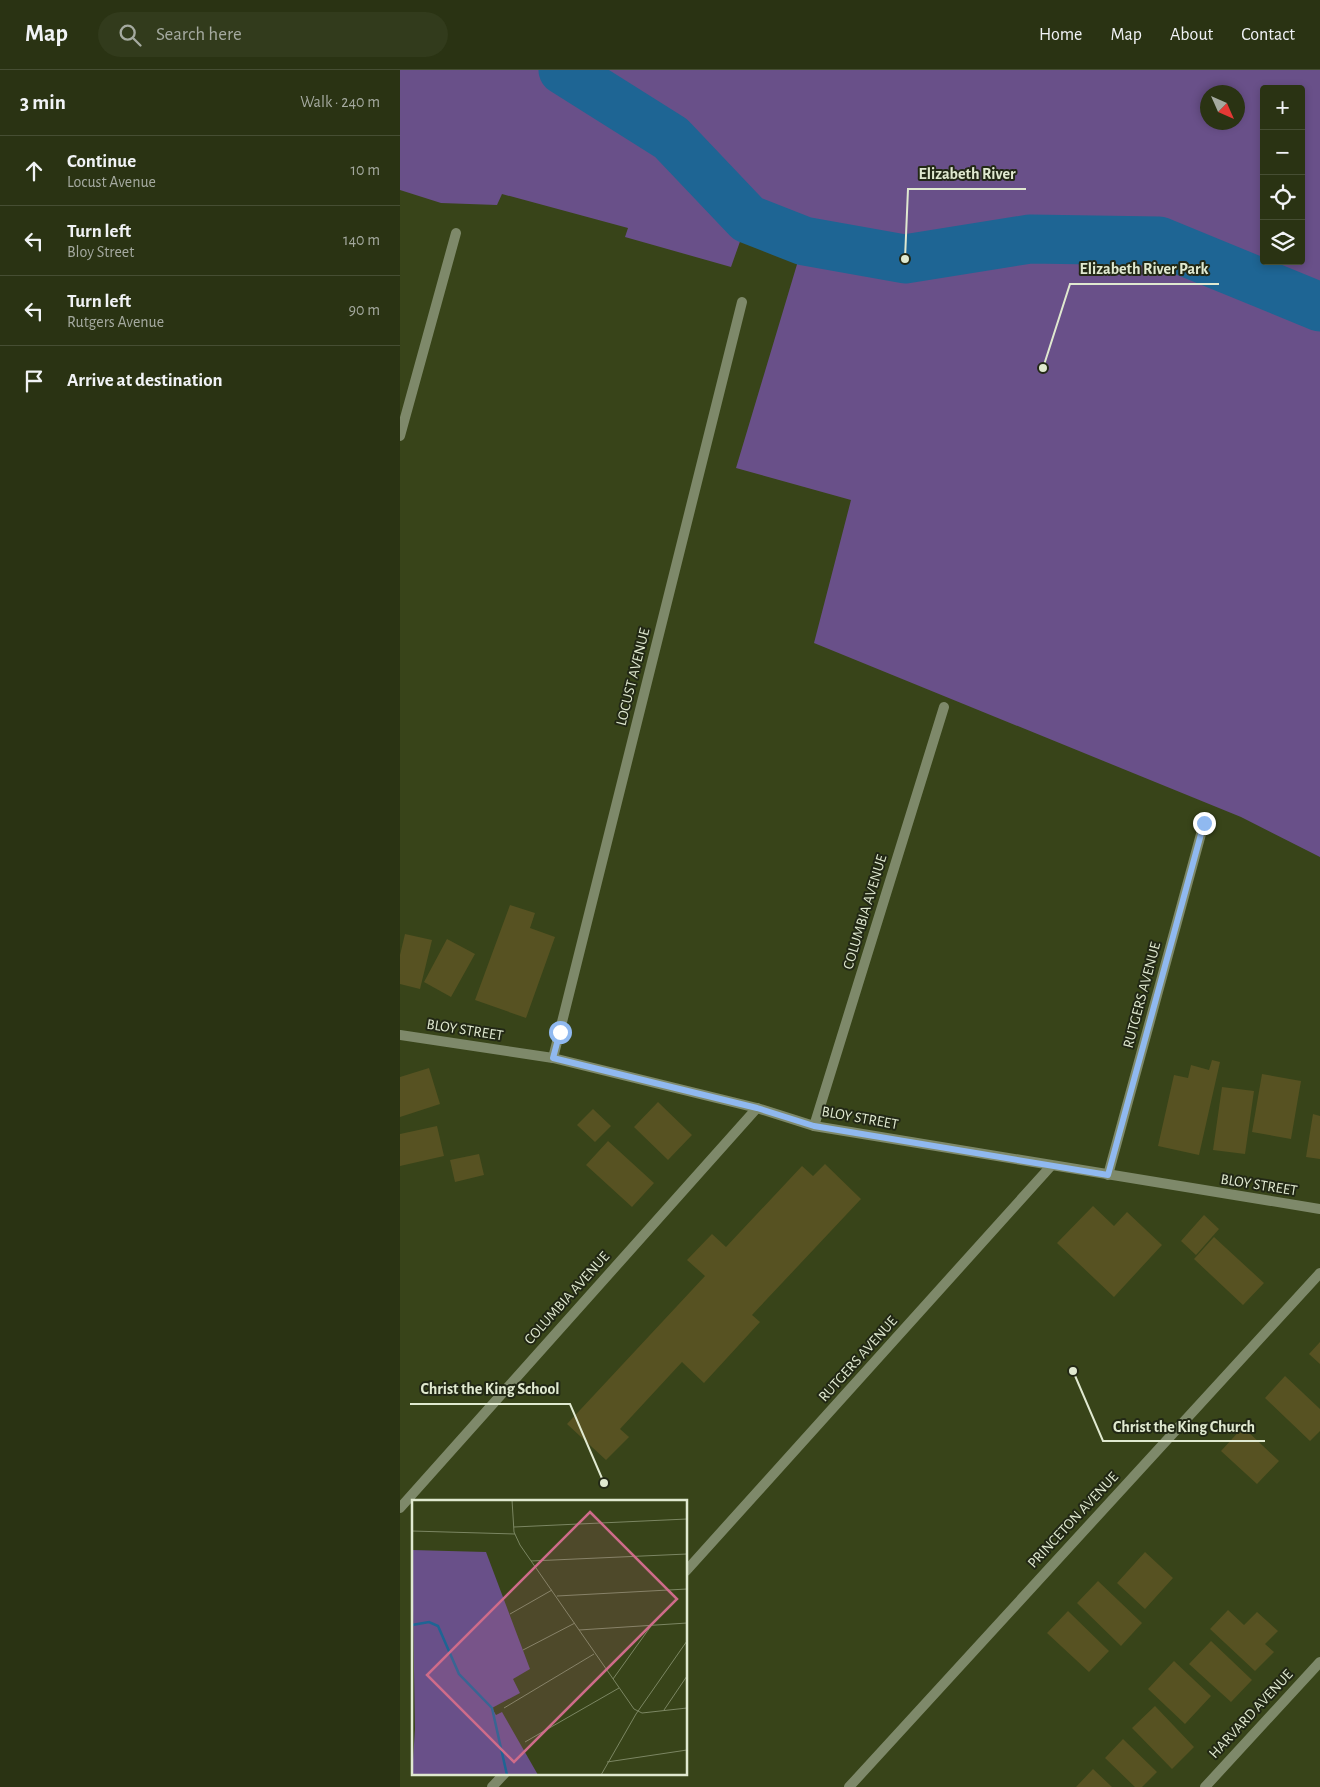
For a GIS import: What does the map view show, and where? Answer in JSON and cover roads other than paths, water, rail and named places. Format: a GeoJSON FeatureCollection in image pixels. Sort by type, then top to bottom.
{"type":"FeatureCollection","features":[{"type":"Feature","properties":{"kind":"street"},"geometry":{"type":"LineString","coordinates":[[400,436],[456,233]]}},
{"type":"Feature","properties":{"kind":"street","name":"LOCUST AVENUE"},"geometry":{"type":"LineString","coordinates":[[553,1058],[742,302]]}},
{"type":"Feature","properties":{"kind":"street","name":"COLUMBIA AVENUE"},"geometry":{"type":"LineString","coordinates":[[814,1126],[944,707]]}},
{"type":"Feature","properties":{"kind":"street","name":"RUTGERS AVENUE"},"geometry":{"type":"LineString","coordinates":[[1108,1175],[1204,823]]}},
{"type":"Feature","properties":{"kind":"street","name":"BLOY STREET"},"geometry":{"type":"LineString","coordinates":[[400,1035],[553,1058],[757,1108],[814,1126],[1320,1209]]}},
{"type":"Feature","properties":{"kind":"street","name":"COLUMBIA AVENUE"},"geometry":{"type":"LineString","coordinates":[[400,1508],[757,1108]]}},
{"type":"Feature","properties":{"kind":"street","name":"RUTGERS AVENUE"},"geometry":{"type":"LineString","coordinates":[[688,1570],[1051,1166]]}},
{"type":"Feature","properties":{"kind":"street","name":"PRINCETON AVENUE"},"geometry":{"type":"LineString","coordinates":[[849,1787],[1320,1273]]}},
{"type":"Feature","properties":{"kind":"street","name":"HARVARD AVENUE"},"geometry":{"type":"LineString","coordinates":[[1204,1787],[1320,1662]]}},
{"type":"Feature","properties":{"kind":"street"},"geometry":{"type":"LineString","coordinates":[[492,1787],[504,1774]]}},
{"type":"Feature","properties":{"kind":"waterway"},"geometry":{"type":"LineString","coordinates":[[563,70],[671,138],[748,219],[804,241],[905,259],[1030,239],[1159,241],[1320,307]]}},
{"type":"Feature","properties":{"kind":"place","name":"Elizabeth River"},"geometry":{"type":"Point","coordinates":[905,259]}},
{"type":"Feature","properties":{"kind":"place","name":"Elizabeth River Park"},"geometry":{"type":"Point","coordinates":[1043,368]}},
{"type":"Feature","properties":{"kind":"place","name":"Christ the King Church"},"geometry":{"type":"Point","coordinates":[1073,1371]}},
{"type":"Feature","properties":{"kind":"place","name":"Christ the King School"},"geometry":{"type":"Point","coordinates":[604,1483]}}]}
